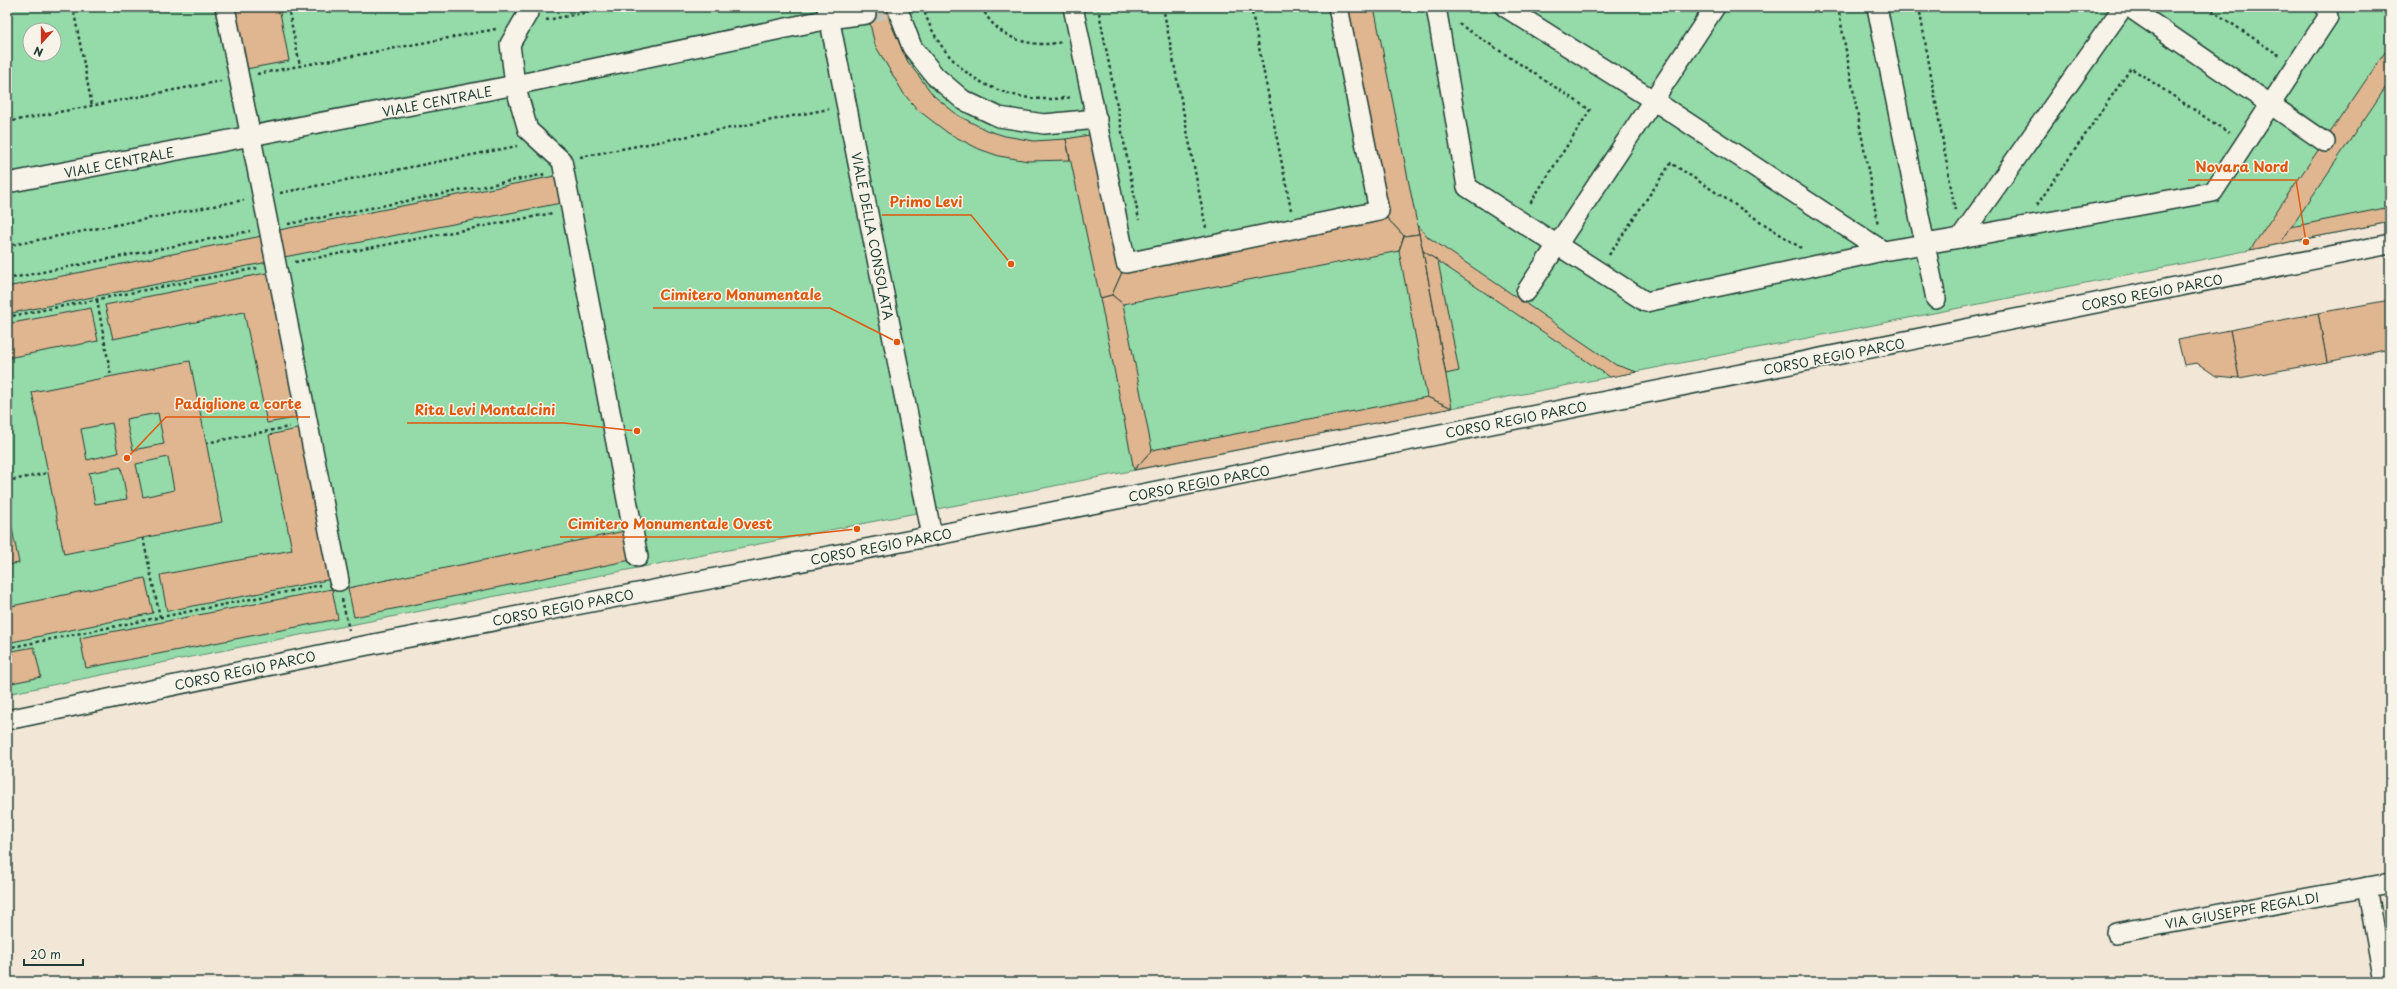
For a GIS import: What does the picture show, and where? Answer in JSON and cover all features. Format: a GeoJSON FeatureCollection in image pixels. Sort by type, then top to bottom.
{"type":"FeatureCollection","features":[{"type":"Feature","properties":{"kind":"street"},"geometry":{"type":"LineString","coordinates":[[225,7],[339,581]]}},
{"type":"Feature","properties":{"kind":"street"},"geometry":{"type":"LineString","coordinates":[[1073,7],[1126,263],[1210,246],[1293,219],[1379,211],[1338,7]]}},
{"type":"Feature","properties":{"kind":"street"},"geometry":{"type":"LineString","coordinates":[[1505,7],[1653,100],[1883,251]]}},
{"type":"Feature","properties":{"kind":"street"},"geometry":{"type":"LineString","coordinates":[[1526,292],[1715,7]]}},
{"type":"Feature","properties":{"kind":"street"},"geometry":{"type":"LineString","coordinates":[[1877,7],[1936,299]]}},
{"type":"Feature","properties":{"kind":"street"},"geometry":{"type":"LineString","coordinates":[[1960,238],[2123,7]]}},
{"type":"Feature","properties":{"kind":"street"},"geometry":{"type":"LineString","coordinates":[[2129,7],[2324,142]]}},
{"type":"Feature","properties":{"kind":"street"},"geometry":{"type":"LineString","coordinates":[[1437,8],[1467,187],[1646,302],[1883,251],[2213,192],[2328,17],[2326,7]]}},
{"type":"Feature","properties":{"kind":"street"},"geometry":{"type":"LineString","coordinates":[[896,8],[912,47],[935,76],[963,100],[999,117],[1044,124],[1097,119]]}},
{"type":"Feature","properties":{"kind":"street","name":"VIALE CENTRALE"},"geometry":{"type":"LineString","coordinates":[[7,183],[515,85],[828,13],[866,14]]}},
{"type":"Feature","properties":{"kind":"street","name":"VIALE DELLA CONSOLATA"},"geometry":{"type":"LineString","coordinates":[[828,13],[932,536]]}},
{"type":"Feature","properties":{"kind":"street"},"geometry":{"type":"LineString","coordinates":[[524,16],[510,44],[515,85],[528,130],[562,161],[638,557]]}},
{"type":"Feature","properties":{"kind":"street","name":"CORSO REGIO PARCO"},"geometry":{"type":"LineString","coordinates":[[7,720],[353,648],[932,536],[2390,244]]}},
{"type":"Feature","properties":{"kind":"street","name":"VIA GIUSEPPE REGALDI"},"geometry":{"type":"LineString","coordinates":[[2116,933],[2390,883]]}},
{"type":"Feature","properties":{"kind":"street"},"geometry":{"type":"LineString","coordinates":[[2367,887],[2384,982]]}},
{"type":"Feature","properties":{"kind":"path"},"geometry":{"type":"LineString","coordinates":[[73,7],[92,106]]}},
{"type":"Feature","properties":{"kind":"path"},"geometry":{"type":"LineString","coordinates":[[288,7],[300,66]]}},
{"type":"Feature","properties":{"kind":"path"},"geometry":{"type":"LineString","coordinates":[[7,122],[300,66],[524,16],[616,7]]}},
{"type":"Feature","properties":{"kind":"path"},"geometry":{"type":"LineString","coordinates":[[923,7],[935,35],[948,54],[966,72],[987,86],[1006,94],[1025,99],[1058,100],[1114,90]]}},
{"type":"Feature","properties":{"kind":"path"},"geometry":{"type":"LineString","coordinates":[[982,7],[991,21],[1004,34],[1018,41],[1038,44],[1059,43],[1080,39]]}},
{"type":"Feature","properties":{"kind":"path"},"geometry":{"type":"LineString","coordinates":[[1098,7],[1139,223]]}},
{"type":"Feature","properties":{"kind":"path"},"geometry":{"type":"LineString","coordinates":[[1163,7],[1210,246]]}},
{"type":"Feature","properties":{"kind":"path"},"geometry":{"type":"LineString","coordinates":[[1252,7],[1293,219]]}},
{"type":"Feature","properties":{"kind":"path"},"geometry":{"type":"LineString","coordinates":[[1838,7],[1883,251]]}},
{"type":"Feature","properties":{"kind":"path"},"geometry":{"type":"LineString","coordinates":[[1919,7],[1960,238]]}},
{"type":"Feature","properties":{"kind":"path"},"geometry":{"type":"LineString","coordinates":[[2207,7],[2295,66]]}},
{"type":"Feature","properties":{"kind":"path"},"geometry":{"type":"LineString","coordinates":[[1437,8],[1590,110],[1519,220]]}},
{"type":"Feature","properties":{"kind":"path"},"geometry":{"type":"LineString","coordinates":[[2022,227],[2131,68],[2245,143]]}},
{"type":"Feature","properties":{"kind":"path"},"geometry":{"type":"LineString","coordinates":[[562,161],[847,105]]}},
{"type":"Feature","properties":{"kind":"path"},"geometry":{"type":"LineString","coordinates":[[1598,271],[1671,162],[1825,264]]}},
{"type":"Feature","properties":{"kind":"path"},"geometry":{"type":"LineString","coordinates":[[1293,219],[1298,209]]}},
{"type":"Feature","properties":{"kind":"path"},"geometry":{"type":"LineString","coordinates":[[1284,212],[1293,219]]}},
{"type":"Feature","properties":{"kind":"path"},"geometry":{"type":"LineString","coordinates":[[1199,228],[1214,225]]}},
{"type":"Feature","properties":{"kind":"path"},"geometry":{"type":"LineString","coordinates":[[97,300],[112,376]]}},
{"type":"Feature","properties":{"kind":"path"},"geometry":{"type":"LineString","coordinates":[[206,443],[307,423]]}},
{"type":"Feature","properties":{"kind":"path"},"geometry":{"type":"LineString","coordinates":[[7,481],[48,473]]}},
{"type":"Feature","properties":{"kind":"path"},"geometry":{"type":"LineString","coordinates":[[143,538],[160,617]]}},
{"type":"Feature","properties":{"kind":"path"},"geometry":{"type":"LineString","coordinates":[[7,648],[339,581],[353,648]]}},
{"type":"Feature","properties":{"kind":"green space"},"geometry":{"type":"Polygon","coordinates":[[[7,7],[2390,7],[2390,222],[1794,341],[7,694],[7,7]]]}},
{"type":"Feature","properties":{"kind":"building"},"geometry":{"type":"Polygon","coordinates":[[[234,7],[279,7],[289,61],[246,69],[234,7]]]}},
{"type":"Feature","properties":{"kind":"building"},"geometry":{"type":"Polygon","coordinates":[[[866,7],[887,7],[890,22],[908,62],[934,96],[959,116],[986,130],[1005,136],[1034,141],[1066,139],[1070,160],[1028,161],[999,156],[979,149],[948,133],[918,110],[904,94],[875,45],[866,7]]]}},
{"type":"Feature","properties":{"kind":"building"},"geometry":{"type":"Polygon","coordinates":[[[1347,7],[1374,7],[1419,234],[1404,236],[1386,217],[1347,7]]]}},
{"type":"Feature","properties":{"kind":"building"},"geometry":{"type":"Polygon","coordinates":[[[2390,45],[2390,81],[2280,244],[2250,250],[2390,45]]]}},
{"type":"Feature","properties":{"kind":"building"},"geometry":{"type":"Polygon","coordinates":[[[1095,134],[1123,270],[1112,295],[1100,298],[1066,139],[1095,134]]]}},
{"type":"Feature","properties":{"kind":"building"},"geometry":{"type":"Polygon","coordinates":[[[555,176],[561,203],[284,257],[279,230],[555,176]]]}},
{"type":"Feature","properties":{"kind":"building"},"geometry":{"type":"Polygon","coordinates":[[[2390,207],[2390,222],[2280,244],[2291,227],[2390,207]]]}},
{"type":"Feature","properties":{"kind":"building"},"geometry":{"type":"Polygon","coordinates":[[[1386,217],[1404,236],[1399,251],[1123,304],[1112,295],[1123,270],[1386,217]]]}},
{"type":"Feature","properties":{"kind":"building"},"geometry":{"type":"Polygon","coordinates":[[[1417,224],[1428,237],[1616,365],[1637,372],[1610,377],[1423,251],[1417,224]]]}},
{"type":"Feature","properties":{"kind":"building"},"geometry":{"type":"Polygon","coordinates":[[[1419,234],[1452,408],[1427,397],[1399,251],[1404,236],[1419,234]]]}},
{"type":"Feature","properties":{"kind":"building"},"geometry":{"type":"Polygon","coordinates":[[[262,236],[268,262],[7,314],[7,287],[262,236]]]}},
{"type":"Feature","properties":{"kind":"building"},"geometry":{"type":"Polygon","coordinates":[[[1423,251],[1438,261],[1459,371],[1446,374],[1423,251]]]}},
{"type":"Feature","properties":{"kind":"building"},"geometry":{"type":"Polygon","coordinates":[[[271,272],[300,417],[267,423],[244,312],[113,339],[105,305],[271,272]]]}},
{"type":"Feature","properties":{"kind":"building"},"geometry":{"type":"Polygon","coordinates":[[[1112,295],[1123,304],[1152,450],[1134,470],[1100,298],[1112,295]]]}},
{"type":"Feature","properties":{"kind":"building"},"geometry":{"type":"Polygon","coordinates":[[[2390,300],[2390,349],[2327,362],[2318,313],[2390,300]]]}},
{"type":"Feature","properties":{"kind":"building"},"geometry":{"type":"Polygon","coordinates":[[[91,308],[98,341],[7,358],[7,324],[91,308]]]}},
{"type":"Feature","properties":{"kind":"building"},"geometry":{"type":"Polygon","coordinates":[[[2318,313],[2327,362],[2239,378],[2230,330],[2318,313]]]}},
{"type":"Feature","properties":{"kind":"building"},"geometry":{"type":"Polygon","coordinates":[[[2230,330],[2239,378],[2216,376],[2197,363],[2184,365],[2178,340],[2230,330]]]}},
{"type":"Feature","properties":{"kind":"building"},"geometry":{"type":"Polygon","coordinates":[[[190,361],[222,522],[64,554],[32,392],[190,361]],[[158,413],[126,419],[133,450],[164,444],[158,413]],[[112,423],[81,429],[87,460],[118,453],[112,423]],[[168,457],[136,464],[143,497],[174,490],[168,457]],[[121,467],[89,473],[95,504],[127,499],[121,467]]]}},
{"type":"Feature","properties":{"kind":"building"},"geometry":{"type":"Polygon","coordinates":[[[1427,397],[1452,408],[1134,470],[1152,450],[1427,397]]]}},
{"type":"Feature","properties":{"kind":"building"},"geometry":{"type":"Polygon","coordinates":[[[302,428],[332,579],[167,611],[160,575],[292,550],[269,435],[302,428]]]}},
{"type":"Feature","properties":{"kind":"building"},"geometry":{"type":"Polygon","coordinates":[[[7,504],[19,563],[7,565],[7,504]]]}},
{"type":"Feature","properties":{"kind":"building"},"geometry":{"type":"Polygon","coordinates":[[[625,531],[631,560],[354,617],[348,588],[625,531]]]}},
{"type":"Feature","properties":{"kind":"building"},"geometry":{"type":"Polygon","coordinates":[[[145,578],[153,613],[7,643],[7,607],[145,578]]]}},
{"type":"Feature","properties":{"kind":"building"},"geometry":{"type":"Polygon","coordinates":[[[332,589],[338,619],[86,668],[80,638],[332,589]]]}},
{"type":"Feature","properties":{"kind":"building"},"geometry":{"type":"Polygon","coordinates":[[[34,647],[41,677],[7,684],[7,652],[34,647]]]}},
{"type":"Feature","properties":{"kind":"building"},"geometry":{"type":"Polygon","coordinates":[[[1596,975],[1598,982],[1565,982],[1596,975]]]}},
{"type":"Feature","properties":{"kind":"building"},"geometry":{"type":"Polygon","coordinates":[[[1225,980],[1225,982],[1178,982],[1225,980]]]}},
{"type":"Feature","properties":{"kind":"tunnel"},"geometry":{"type":"LineString","coordinates":[[866,14],[888,9]]}},
{"type":"Feature","properties":{"kind":"place","name":"Novara Nord"},"geometry":{"type":"Point","coordinates":[2306,242]}},
{"type":"Feature","properties":{"kind":"place","name":"Primo Levi"},"geometry":{"type":"Point","coordinates":[1011,264]}},
{"type":"Feature","properties":{"kind":"place","name":"Cimitero Monumentale"},"geometry":{"type":"Point","coordinates":[897,342]}},
{"type":"Feature","properties":{"kind":"place","name":"Rita Levi Montalcini"},"geometry":{"type":"Point","coordinates":[637,431]}},
{"type":"Feature","properties":{"kind":"place","name":"Padiglione a corte"},"geometry":{"type":"Point","coordinates":[127,458]}},
{"type":"Feature","properties":{"kind":"place","name":"Cimitero Monumentale Ovest"},"geometry":{"type":"Point","coordinates":[857,529]}}]}
